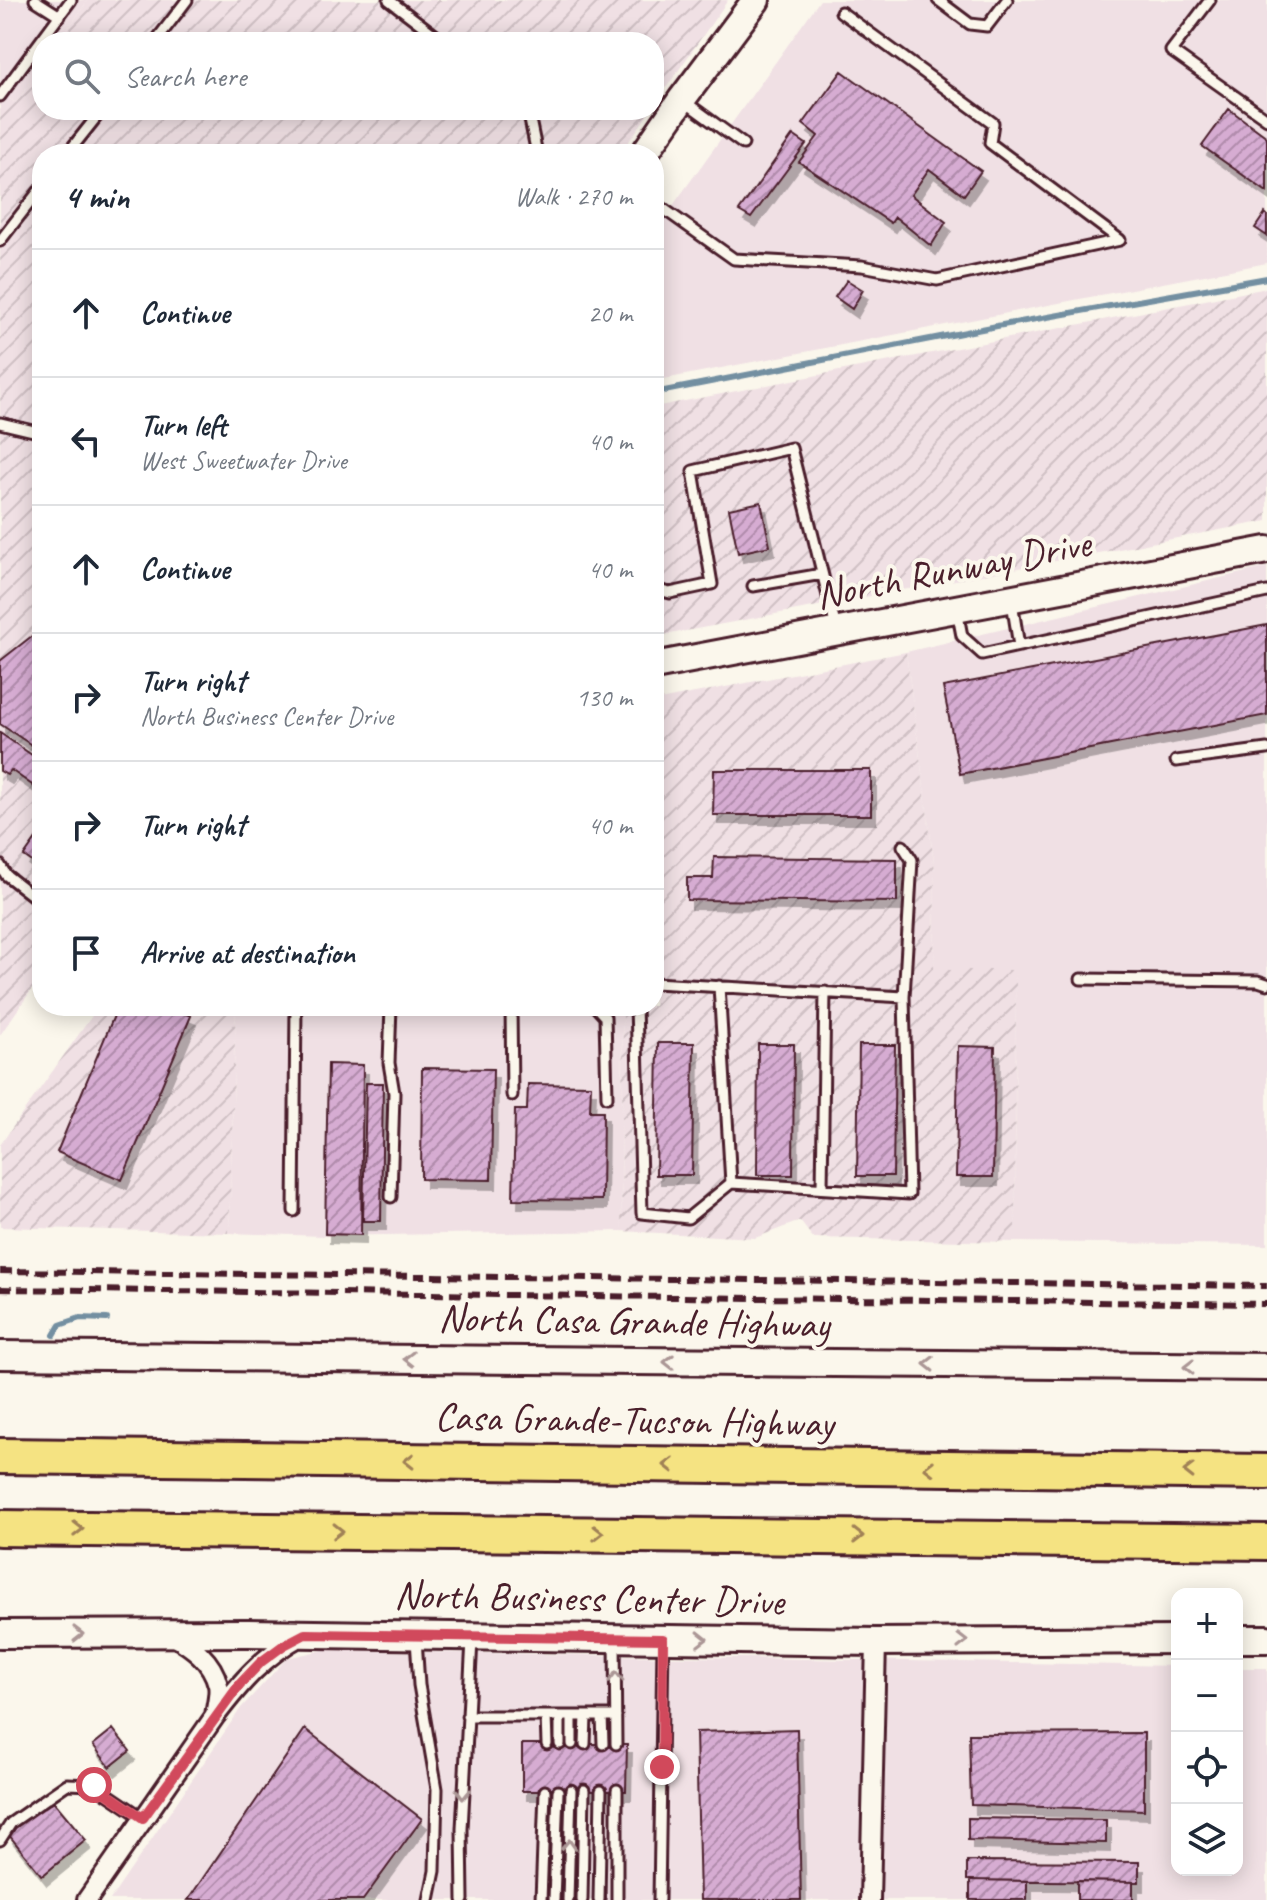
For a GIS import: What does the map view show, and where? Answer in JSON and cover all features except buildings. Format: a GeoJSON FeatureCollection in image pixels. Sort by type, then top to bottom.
{"type":"FeatureCollection","features":[{"type":"Feature","properties":{"kind":"highway","name":"Casa Grande-Tucson Highway"},"geometry":{"type":"LineString","coordinates":[[0,1456],[1267,1472]]}},
{"type":"Feature","properties":{"kind":"highway"},"geometry":{"type":"LineString","coordinates":[[0,1528],[1267,1542]]}},
{"type":"Feature","properties":{"kind":"main road"},"geometry":{"type":"LineString","coordinates":[[651,144],[756,0]]}},
{"type":"Feature","properties":{"kind":"main road","name":"North Runway Drive"},"geometry":{"type":"LineString","coordinates":[[664,664],[1267,550]]}},
{"type":"Feature","properties":{"kind":"main road","name":"North Casa Grande Highway"},"geometry":{"type":"LineString","coordinates":[[0,1355],[1267,1367]]}},
{"type":"Feature","properties":{"kind":"main road","name":"North Business Center Drive"},"geometry":{"type":"LineString","coordinates":[[0,1634],[416,1635],[876,1642],[1171,1640]]}},
{"type":"Feature","properties":{"kind":"main road"},"geometry":{"type":"LineString","coordinates":[[1243,1639],[1267,1639]]}},
{"type":"Feature","properties":{"kind":"street"},"geometry":{"type":"LineString","coordinates":[[170,1633],[197,1649],[211,1667],[219,1686],[215,1716]]}},
{"type":"Feature","properties":{"kind":"street"},"geometry":{"type":"LineString","coordinates":[[87,1900],[240,1684],[261,1662],[305,1634]]}},
{"type":"Feature","properties":{"kind":"street"},"geometry":{"type":"LineString","coordinates":[[870,1900],[876,1642]]}},
{"type":"Feature","properties":{"kind":"lane"},"geometry":{"type":"LineString","coordinates":[[35,0],[60,16]]}},
{"type":"Feature","properties":{"kind":"lane"},"geometry":{"type":"LineString","coordinates":[[48,32],[71,0]]}},
{"type":"Feature","properties":{"kind":"lane"},"geometry":{"type":"LineString","coordinates":[[163,32],[187,0]]}},
{"type":"Feature","properties":{"kind":"lane"},"geometry":{"type":"LineString","coordinates":[[389,0],[431,32]]}},
{"type":"Feature","properties":{"kind":"lane"},"geometry":{"type":"LineString","coordinates":[[938,0],[970,24],[987,26],[1007,0]]}},
{"type":"Feature","properties":{"kind":"lane"},"geometry":{"type":"LineString","coordinates":[[1210,0],[1171,51],[1267,119]]}},
{"type":"Feature","properties":{"kind":"lane"},"geometry":{"type":"LineString","coordinates":[[664,209],[734,259],[862,266],[937,280],[1120,240],[990,143],[993,123],[841,12]]}},
{"type":"Feature","properties":{"kind":"lane"},"geometry":{"type":"LineString","coordinates":[[0,96],[32,53]]}},
{"type":"Feature","properties":{"kind":"lane"},"geometry":{"type":"LineString","coordinates":[[682,99],[743,144]]}},
{"type":"Feature","properties":{"kind":"lane"},"geometry":{"type":"LineString","coordinates":[[75,144],[94,120]]}},
{"type":"Feature","properties":{"kind":"lane"},"geometry":{"type":"LineString","coordinates":[[530,120],[535,144]]}},
{"type":"Feature","properties":{"kind":"lane"},"geometry":{"type":"LineString","coordinates":[[0,241],[32,200]]}},
{"type":"Feature","properties":{"kind":"lane"},"geometry":{"type":"LineString","coordinates":[[0,423],[32,431]]}},
{"type":"Feature","properties":{"kind":"lane"},"geometry":{"type":"LineString","coordinates":[[664,592],[670,593],[712,584],[693,471],[791,448],[837,631]]}},
{"type":"Feature","properties":{"kind":"lane"},"geometry":{"type":"LineString","coordinates":[[753,586],[822,574]]}},
{"type":"Feature","properties":{"kind":"lane"},"geometry":{"type":"LineString","coordinates":[[957,609],[962,636],[982,654],[1267,592]]}},
{"type":"Feature","properties":{"kind":"lane"},"geometry":{"type":"LineString","coordinates":[[1011,599],[1019,646]]}},
{"type":"Feature","properties":{"kind":"lane"},"geometry":{"type":"LineString","coordinates":[[1176,761],[1267,749]]}},
{"type":"Feature","properties":{"kind":"lane"},"geometry":{"type":"LineString","coordinates":[[636,1016],[642,1213],[688,1218],[731,1183],[909,1194],[904,997],[912,860],[903,846]]}},
{"type":"Feature","properties":{"kind":"lane"},"geometry":{"type":"LineString","coordinates":[[0,865],[6,875],[32,895]]}},
{"type":"Feature","properties":{"kind":"lane"},"geometry":{"type":"LineString","coordinates":[[1081,979],[1258,981],[1267,984]]}},
{"type":"Feature","properties":{"kind":"lane"},"geometry":{"type":"LineString","coordinates":[[664,983],[904,997]]}},
{"type":"Feature","properties":{"kind":"lane"},"geometry":{"type":"LineString","coordinates":[[719,986],[731,1183]]}},
{"type":"Feature","properties":{"kind":"lane"},"geometry":{"type":"LineString","coordinates":[[822,1188],[825,992]]}},
{"type":"Feature","properties":{"kind":"lane"},"geometry":{"type":"LineString","coordinates":[[294,1211],[296,1016]]}},
{"type":"Feature","properties":{"kind":"lane"},"geometry":{"type":"LineString","coordinates":[[391,1016],[389,1063],[394,1093],[391,1197]]}},
{"type":"Feature","properties":{"kind":"lane"},"geometry":{"type":"LineString","coordinates":[[511,1016],[512,1095]]}},
{"type":"Feature","properties":{"kind":"lane"},"geometry":{"type":"LineString","coordinates":[[604,1016],[607,1097]]}},
{"type":"Feature","properties":{"kind":"lane"},"geometry":{"type":"LineString","coordinates":[[416,1635],[419,1685],[437,1789],[435,1871],[429,1900]]}},
{"type":"Feature","properties":{"kind":"lane"},"geometry":{"type":"LineString","coordinates":[[463,1900],[462,1829],[472,1636]]}},
{"type":"Feature","properties":{"kind":"lane"},"geometry":{"type":"LineString","coordinates":[[615,1638],[616,1744]]}},
{"type":"Feature","properties":{"kind":"lane"},"geometry":{"type":"LineString","coordinates":[[659,1900],[663,1639]]}},
{"type":"Feature","properties":{"kind":"lane"},"geometry":{"type":"LineString","coordinates":[[467,1716],[616,1716]]}},
{"type":"Feature","properties":{"kind":"lane"},"geometry":{"type":"LineString","coordinates":[[546,1716],[547,1744]]}},
{"type":"Feature","properties":{"kind":"lane"},"geometry":{"type":"LineString","coordinates":[[560,1716],[560,1744]]}},
{"type":"Feature","properties":{"kind":"lane"},"geometry":{"type":"LineString","coordinates":[[572,1716],[572,1744]]}},
{"type":"Feature","properties":{"kind":"lane"},"geometry":{"type":"LineString","coordinates":[[585,1744],[586,1716]]}},
{"type":"Feature","properties":{"kind":"lane"},"geometry":{"type":"LineString","coordinates":[[602,1716],[603,1744]]}},
{"type":"Feature","properties":{"kind":"lane"},"geometry":{"type":"LineString","coordinates":[[0,1840],[11,1823],[67,1784],[94,1785],[143,1818]]}},
{"type":"Feature","properties":{"kind":"lane"},"geometry":{"type":"LineString","coordinates":[[568,1900],[571,1790]]}},
{"type":"Feature","properties":{"kind":"lane"},"geometry":{"type":"LineString","coordinates":[[582,1900],[584,1790]]}},
{"type":"Feature","properties":{"kind":"lane"},"geometry":{"type":"LineString","coordinates":[[617,1790],[617,1900]]}},
{"type":"Feature","properties":{"kind":"lane"},"geometry":{"type":"LineString","coordinates":[[541,1900],[545,1791]]}},
{"type":"Feature","properties":{"kind":"lane"},"geometry":{"type":"LineString","coordinates":[[554,1900],[558,1791]]}},
{"type":"Feature","properties":{"kind":"lane"},"geometry":{"type":"LineString","coordinates":[[599,1900],[601,1791]]}},
{"type":"Feature","properties":{"kind":"shaded area"},"geometry":{"type":"Polygon","coordinates":[[[0,0],[88,0],[66,32],[32,32],[32,80],[16,103],[0,92],[0,0]]]}},
{"type":"Feature","properties":{"kind":"shaded area"},"geometry":{"type":"Polygon","coordinates":[[[88,0],[728,0],[664,91],[664,32],[66,32],[88,0]]]}},
{"type":"Feature","properties":{"kind":"shaded area"},"geometry":{"type":"Polygon","coordinates":[[[820,0],[1267,0],[1267,263],[664,379],[664,218],[820,0]]]}},
{"type":"Feature","properties":{"kind":"shaded area"},"geometry":{"type":"Polygon","coordinates":[[[32,80],[32,120],[644,120],[627,144],[32,144],[32,989],[0,1035],[0,92],[16,103],[32,80]]]}},
{"type":"Feature","properties":{"kind":"shaded area"},"geometry":{"type":"Polygon","coordinates":[[[1267,288],[1267,521],[664,635],[664,405],[1267,288]]]}},
{"type":"Feature","properties":{"kind":"shaded area"},"geometry":{"type":"Polygon","coordinates":[[[1267,567],[1267,1245],[1015,1242],[1016,970],[934,971],[935,870],[906,652],[1267,567]]]}},
{"type":"Feature","properties":{"kind":"shaded area"},"geometry":{"type":"Polygon","coordinates":[[[906,652],[935,870],[934,970],[1016,970],[1015,1242],[813,1238],[800,1221],[755,1238],[621,1231],[623,1016],[664,1016],[664,699],[906,652]]]}},
{"type":"Feature","properties":{"kind":"shaded area"},"geometry":{"type":"Polygon","coordinates":[[[92,1016],[236,1016],[229,1233],[0,1227],[0,1145],[92,1016]]]}},
{"type":"Feature","properties":{"kind":"shaded area"},"geometry":{"type":"Polygon","coordinates":[[[236,1016],[623,1016],[621,1231],[325,1236],[229,1233],[236,1016]]]}},
{"type":"Feature","properties":{"kind":"shaded area"},"geometry":{"type":"Polygon","coordinates":[[[323,1650],[1171,1666],[1171,1876],[1243,1876],[1243,1668],[1267,1668],[1267,1900],[110,1900],[241,1708],[287,1658],[323,1650]]]}},
{"type":"Feature","properties":{"kind":"waterway"},"geometry":{"type":"LineString","coordinates":[[664,391],[997,326],[1267,278]]}},
{"type":"Feature","properties":{"kind":"waterway"},"geometry":{"type":"LineString","coordinates":[[54,1335],[60,1325],[80,1318],[107,1319]]}},
{"type":"Feature","properties":{"kind":"railway"},"geometry":{"type":"LineString","coordinates":[[0,1271],[1267,1286]]}},
{"type":"Feature","properties":{"kind":"railway"},"geometry":{"type":"LineString","coordinates":[[0,1289],[1267,1304]]}},
{"type":"Feature","properties":{"kind":"route"},"geometry":{"type":"LineString","coordinates":[[94,1785],[143,1818],[240,1684],[261,1662],[305,1634],[663,1639],[662,1767]]}}]}
